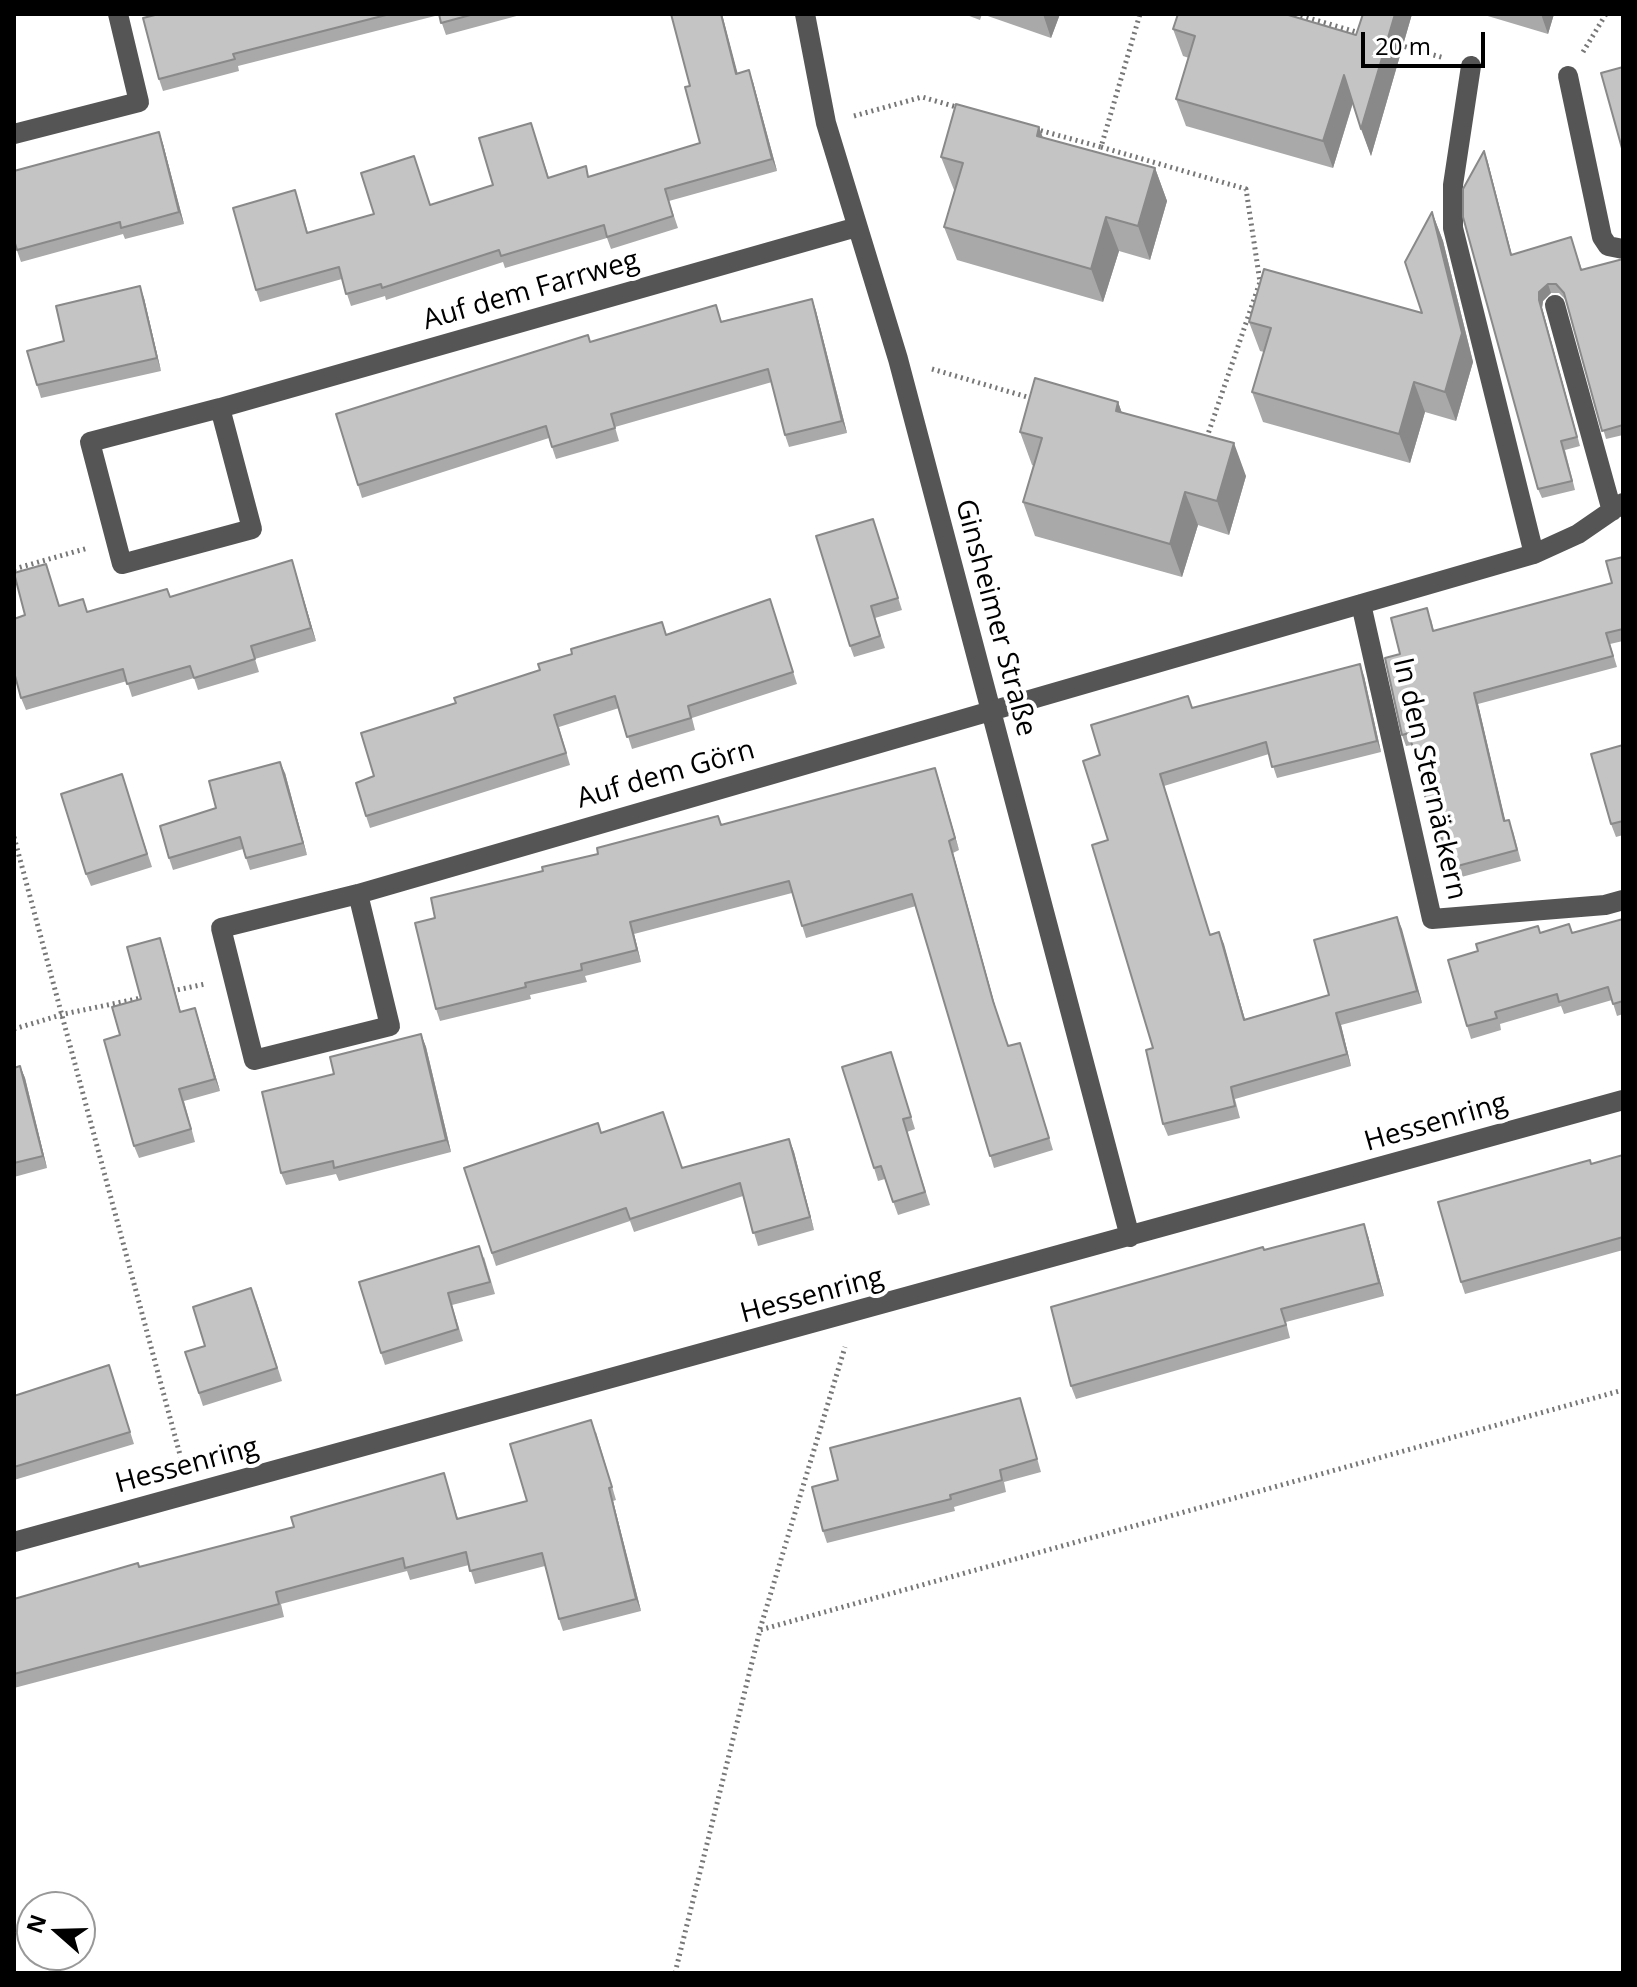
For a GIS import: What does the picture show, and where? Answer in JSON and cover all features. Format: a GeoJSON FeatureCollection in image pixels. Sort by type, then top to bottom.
{"type":"FeatureCollection","features":[{"type":"Feature","properties":{"kind":"street"},"geometry":{"type":"LineString","coordinates":[[14,134],[139,102],[118,14]]}},
{"type":"Feature","properties":{"kind":"street","name":"Ginsheimer Straße"},"geometry":{"type":"LineString","coordinates":[[805,14],[826,123],[898,359],[1130,1237]]}},
{"type":"Feature","properties":{"kind":"street"},"geometry":{"type":"LineString","coordinates":[[1471,66],[1453,185],[1453,228],[1534,554]]}},
{"type":"Feature","properties":{"kind":"street"},"geometry":{"type":"LineString","coordinates":[[1568,76],[1602,237],[1608,246],[1623,249]]}},
{"type":"Feature","properties":{"kind":"street","name":"Auf dem Farrweg"},"geometry":{"type":"LineString","coordinates":[[116,540],[90,442],[857,227]]}},
{"type":"Feature","properties":{"kind":"street"},"geometry":{"type":"LineString","coordinates":[[991,709],[1534,554],[1578,534],[1617,507],[1555,305]]}},
{"type":"Feature","properties":{"kind":"street"},"geometry":{"type":"LineString","coordinates":[[116,540],[122,564],[252,529],[220,408]]}},
{"type":"Feature","properties":{"kind":"street","name":"In den Sternäckern"},"geometry":{"type":"LineString","coordinates":[[1361,604],[1432,919],[1605,905],[1623,900]]}},
{"type":"Feature","properties":{"kind":"street","name":"Auf dem Görn"},"geometry":{"type":"LineString","coordinates":[[358,894],[390,1026],[254,1060],[221,928],[358,894],[991,709]]}},
{"type":"Feature","properties":{"kind":"street","name":"Hessenring"},"geometry":{"type":"LineString","coordinates":[[14,1542],[1623,1100]]}},
{"type":"Feature","properties":{"kind":"path"},"geometry":{"type":"LineString","coordinates":[[1101,147],[1140,14]]}},
{"type":"Feature","properties":{"kind":"path"},"geometry":{"type":"LineString","coordinates":[[1295,14],[1368,36]]}},
{"type":"Feature","properties":{"kind":"path"},"geometry":{"type":"LineString","coordinates":[[1568,76],[1606,14]]}},
{"type":"Feature","properties":{"kind":"path"},"geometry":{"type":"LineString","coordinates":[[1398,44],[1471,66]]}},
{"type":"Feature","properties":{"kind":"path"},"geometry":{"type":"LineString","coordinates":[[826,123],[922,97],[967,110]]}},
{"type":"Feature","properties":{"kind":"path"},"geometry":{"type":"LineString","coordinates":[[1027,126],[1246,189],[1260,282],[1203,449]]}},
{"type":"Feature","properties":{"kind":"path"},"geometry":{"type":"LineString","coordinates":[[898,359],[1035,400]]}},
{"type":"Feature","properties":{"kind":"path"},"geometry":{"type":"LineString","coordinates":[[14,569],[116,540]]}},
{"type":"Feature","properties":{"kind":"path"},"geometry":{"type":"LineString","coordinates":[[14,837],[64,1014],[190,1495]]}},
{"type":"Feature","properties":{"kind":"path"},"geometry":{"type":"LineString","coordinates":[[14,1029],[64,1014],[233,979]]}},
{"type":"Feature","properties":{"kind":"path"},"geometry":{"type":"LineString","coordinates":[[675,1973],[760,1630],[855,1313]]}},
{"type":"Feature","properties":{"kind":"path"},"geometry":{"type":"LineString","coordinates":[[760,1630],[1623,1390]]}},
{"type":"Feature","properties":{"kind":"building"},"geometry":{"type":"Polygon","coordinates":[[[159,14],[390,14],[233,54],[235,59],[159,79],[143,18],[159,14]]]}},
{"type":"Feature","properties":{"kind":"building"},"geometry":{"type":"Polygon","coordinates":[[[439,14],[474,14],[441,23],[439,14]]]}},
{"type":"Feature","properties":{"kind":"building"},"geometry":{"type":"Polygon","coordinates":[[[671,14],[721,14],[736,74],[749,70],[772,159],[665,189],[673,216],[607,237],[604,225],[501,256],[499,250],[382,288],[381,284],[346,294],[339,267],[256,290],[233,208],[295,190],[307,233],[374,214],[361,173],[414,156],[430,205],[493,185],[479,138],[531,123],[548,178],[586,166],[588,177],[700,143],[685,87],[690,86],[671,14]]]}},
{"type":"Feature","properties":{"kind":"building"},"geometry":{"type":"Polygon","coordinates":[[[1178,14],[1285,14],[1356,35],[1363,14],[1395,14],[1361,129],[1344,75],[1323,141],[1176,99],[1195,36],[1173,29],[1178,14]]]}},
{"type":"Feature","properties":{"kind":"building"},"geometry":{"type":"Polygon","coordinates":[[[1623,67],[1623,152],[1601,73],[1623,67]]]}},
{"type":"Feature","properties":{"kind":"building"},"geometry":{"type":"Polygon","coordinates":[[[956,104],[1039,127],[1037,136],[1155,168],[1138,226],[1106,217],[1091,269],[944,227],[963,163],[941,157],[956,104]]]}},
{"type":"Feature","properties":{"kind":"building"},"geometry":{"type":"Polygon","coordinates":[[[159,132],[179,212],[121,228],[120,222],[17,250],[14,240],[14,171],[159,132]]]}},
{"type":"Feature","properties":{"kind":"building"},"geometry":{"type":"Polygon","coordinates":[[[1484,151],[1511,255],[1571,237],[1581,270],[1623,259],[1623,425],[1602,431],[1564,293],[1556,284],[1548,284],[1539,292],[1577,437],[1561,441],[1572,481],[1538,489],[1463,217],[1463,189],[1484,151]]]}},
{"type":"Feature","properties":{"kind":"building"},"geometry":{"type":"Polygon","coordinates":[[[1432,212],[1462,333],[1445,392],[1414,382],[1399,434],[1252,392],[1271,328],[1249,322],[1264,269],[1422,313],[1405,262],[1432,212]]]}},
{"type":"Feature","properties":{"kind":"building"},"geometry":{"type":"Polygon","coordinates":[[[140,286],[157,358],[37,385],[27,351],[64,341],[56,306],[140,286]]]}},
{"type":"Feature","properties":{"kind":"building"},"geometry":{"type":"Polygon","coordinates":[[[812,299],[842,421],[785,435],[768,369],[611,414],[615,428],[552,447],[546,426],[358,485],[336,414],[588,335],[590,342],[716,305],[721,322],[812,299]]]}},
{"type":"Feature","properties":{"kind":"building"},"geometry":{"type":"Polygon","coordinates":[[[1035,378],[1118,402],[1116,411],[1234,443],[1217,501],[1185,492],[1170,544],[1023,502],[1042,438],[1020,432],[1035,378]]]}},
{"type":"Feature","properties":{"kind":"building"},"geometry":{"type":"Polygon","coordinates":[[[873,519],[898,598],[871,606],[880,636],[850,646],[816,536],[873,519]]]}},
{"type":"Feature","properties":{"kind":"building"},"geometry":{"type":"Polygon","coordinates":[[[1623,557],[1623,629],[1606,633],[1613,656],[1474,693],[1504,821],[1509,820],[1517,850],[1450,868],[1442,838],[1436,839],[1409,733],[1402,735],[1385,658],[1400,654],[1391,618],[1427,608],[1433,631],[1612,583],[1606,561],[1623,557]]]}},
{"type":"Feature","properties":{"kind":"building"},"geometry":{"type":"Polygon","coordinates":[[[292,560],[311,628],[251,646],[255,659],[194,678],[190,666],[127,684],[123,669],[21,698],[14,672],[14,619],[25,615],[14,573],[46,564],[59,606],[83,599],[87,612],[167,589],[170,597],[292,560]]]}},
{"type":"Feature","properties":{"kind":"building"},"geometry":{"type":"Polygon","coordinates":[[[770,599],[793,672],[688,706],[691,718],[627,737],[615,696],[554,715],[566,753],[366,816],[356,783],[374,776],[361,733],[456,703],[454,698],[540,670],[538,664],[572,654],[571,649],[662,622],[666,635],[770,599]]]}},
{"type":"Feature","properties":{"kind":"building"},"geometry":{"type":"Polygon","coordinates":[[[1360,664],[1377,741],[1272,767],[1266,742],[1160,774],[1210,935],[1219,932],[1244,1020],[1329,995],[1314,940],[1397,917],[1417,991],[1336,1013],[1347,1054],[1231,1087],[1235,1106],[1163,1124],[1146,1050],[1153,1048],[1092,845],[1108,840],[1083,761],[1100,755],[1091,725],[1188,696],[1192,708],[1360,664]]]}},
{"type":"Feature","properties":{"kind":"building"},"geometry":{"type":"Polygon","coordinates":[[[1623,745],[1623,821],[1611,824],[1591,754],[1623,745]]]}},
{"type":"Feature","properties":{"kind":"building"},"geometry":{"type":"Polygon","coordinates":[[[280,762],[303,843],[246,858],[240,837],[169,858],[160,826],[216,808],[209,781],[280,762]]]}},
{"type":"Feature","properties":{"kind":"building"},"geometry":{"type":"Polygon","coordinates":[[[935,768],[955,838],[949,841],[993,1001],[1008,1046],[1020,1043],[1049,1138],[990,1156],[912,894],[802,926],[789,881],[630,922],[637,950],[581,964],[582,970],[525,983],[526,987],[436,1009],[415,923],[435,918],[431,898],[543,871],[542,867],[598,854],[597,848],[718,816],[721,825],[935,768]]]}},
{"type":"Feature","properties":{"kind":"building"},"geometry":{"type":"Polygon","coordinates":[[[122,774],[147,854],[86,874],[61,794],[122,774]]]}},
{"type":"Feature","properties":{"kind":"building"},"geometry":{"type":"Polygon","coordinates":[[[1623,919],[1623,1001],[1613,1004],[1608,987],[1559,1002],[1557,994],[1495,1012],[1497,1018],[1467,1026],[1448,960],[1478,951],[1476,944],[1538,926],[1540,933],[1569,924],[1572,933],[1623,919]]]}},
{"type":"Feature","properties":{"kind":"building"},"geometry":{"type":"Polygon","coordinates":[[[160,938],[180,1012],[195,1008],[215,1079],[179,1089],[191,1129],[134,1146],[104,1040],[120,1035],[112,1007],[141,999],[127,947],[160,938]]]}},
{"type":"Feature","properties":{"kind":"building"},"geometry":{"type":"Polygon","coordinates":[[[421,1034],[446,1140],[334,1168],[333,1161],[281,1173],[262,1092],[334,1074],[330,1057],[421,1034]]]}},
{"type":"Feature","properties":{"kind":"building"},"geometry":{"type":"Polygon","coordinates":[[[891,1052],[911,1117],[903,1119],[925,1192],[893,1202],[881,1166],[874,1168],[842,1067],[891,1052]]]}},
{"type":"Feature","properties":{"kind":"building"},"geometry":{"type":"Polygon","coordinates":[[[20,1066],[43,1156],[14,1163],[14,1068],[20,1066]]]}},
{"type":"Feature","properties":{"kind":"building"},"geometry":{"type":"Polygon","coordinates":[[[663,1112],[682,1168],[789,1139],[810,1217],[753,1233],[740,1183],[630,1219],[626,1208],[492,1253],[464,1168],[598,1123],[601,1133],[663,1112]]]}},
{"type":"Feature","properties":{"kind":"building"},"geometry":{"type":"Polygon","coordinates":[[[1623,1155],[1623,1237],[1461,1282],[1438,1202],[1590,1160],[1591,1164],[1623,1155]]]}},
{"type":"Feature","properties":{"kind":"building"},"geometry":{"type":"Polygon","coordinates":[[[1364,1224],[1379,1283],[1281,1309],[1286,1325],[1071,1386],[1051,1307],[1263,1247],[1264,1250],[1364,1224]]]}},
{"type":"Feature","properties":{"kind":"building"},"geometry":{"type":"Polygon","coordinates":[[[479,1246],[490,1282],[448,1293],[458,1329],[381,1353],[359,1282],[479,1246]]]}},
{"type":"Feature","properties":{"kind":"building"},"geometry":{"type":"Polygon","coordinates":[[[251,1288],[277,1368],[199,1393],[185,1352],[205,1346],[193,1307],[251,1288]]]}},
{"type":"Feature","properties":{"kind":"building"},"geometry":{"type":"Polygon","coordinates":[[[109,1365],[130,1432],[14,1467],[14,1396],[109,1365]]]}},
{"type":"Feature","properties":{"kind":"building"},"geometry":{"type":"Polygon","coordinates":[[[1020,1398],[1037,1459],[1000,1470],[1002,1480],[950,1495],[951,1499],[823,1531],[812,1487],[838,1480],[830,1448],[1020,1398]]]}},
{"type":"Feature","properties":{"kind":"building"},"geometry":{"type":"Polygon","coordinates":[[[591,1420],[612,1487],[609,1488],[636,1599],[559,1619],[542,1553],[470,1571],[466,1552],[405,1568],[403,1558],[276,1592],[279,1604],[14,1674],[14,1599],[138,1563],[139,1567],[294,1527],[291,1517],[444,1473],[457,1519],[527,1501],[510,1444],[591,1420]]]}}]}
